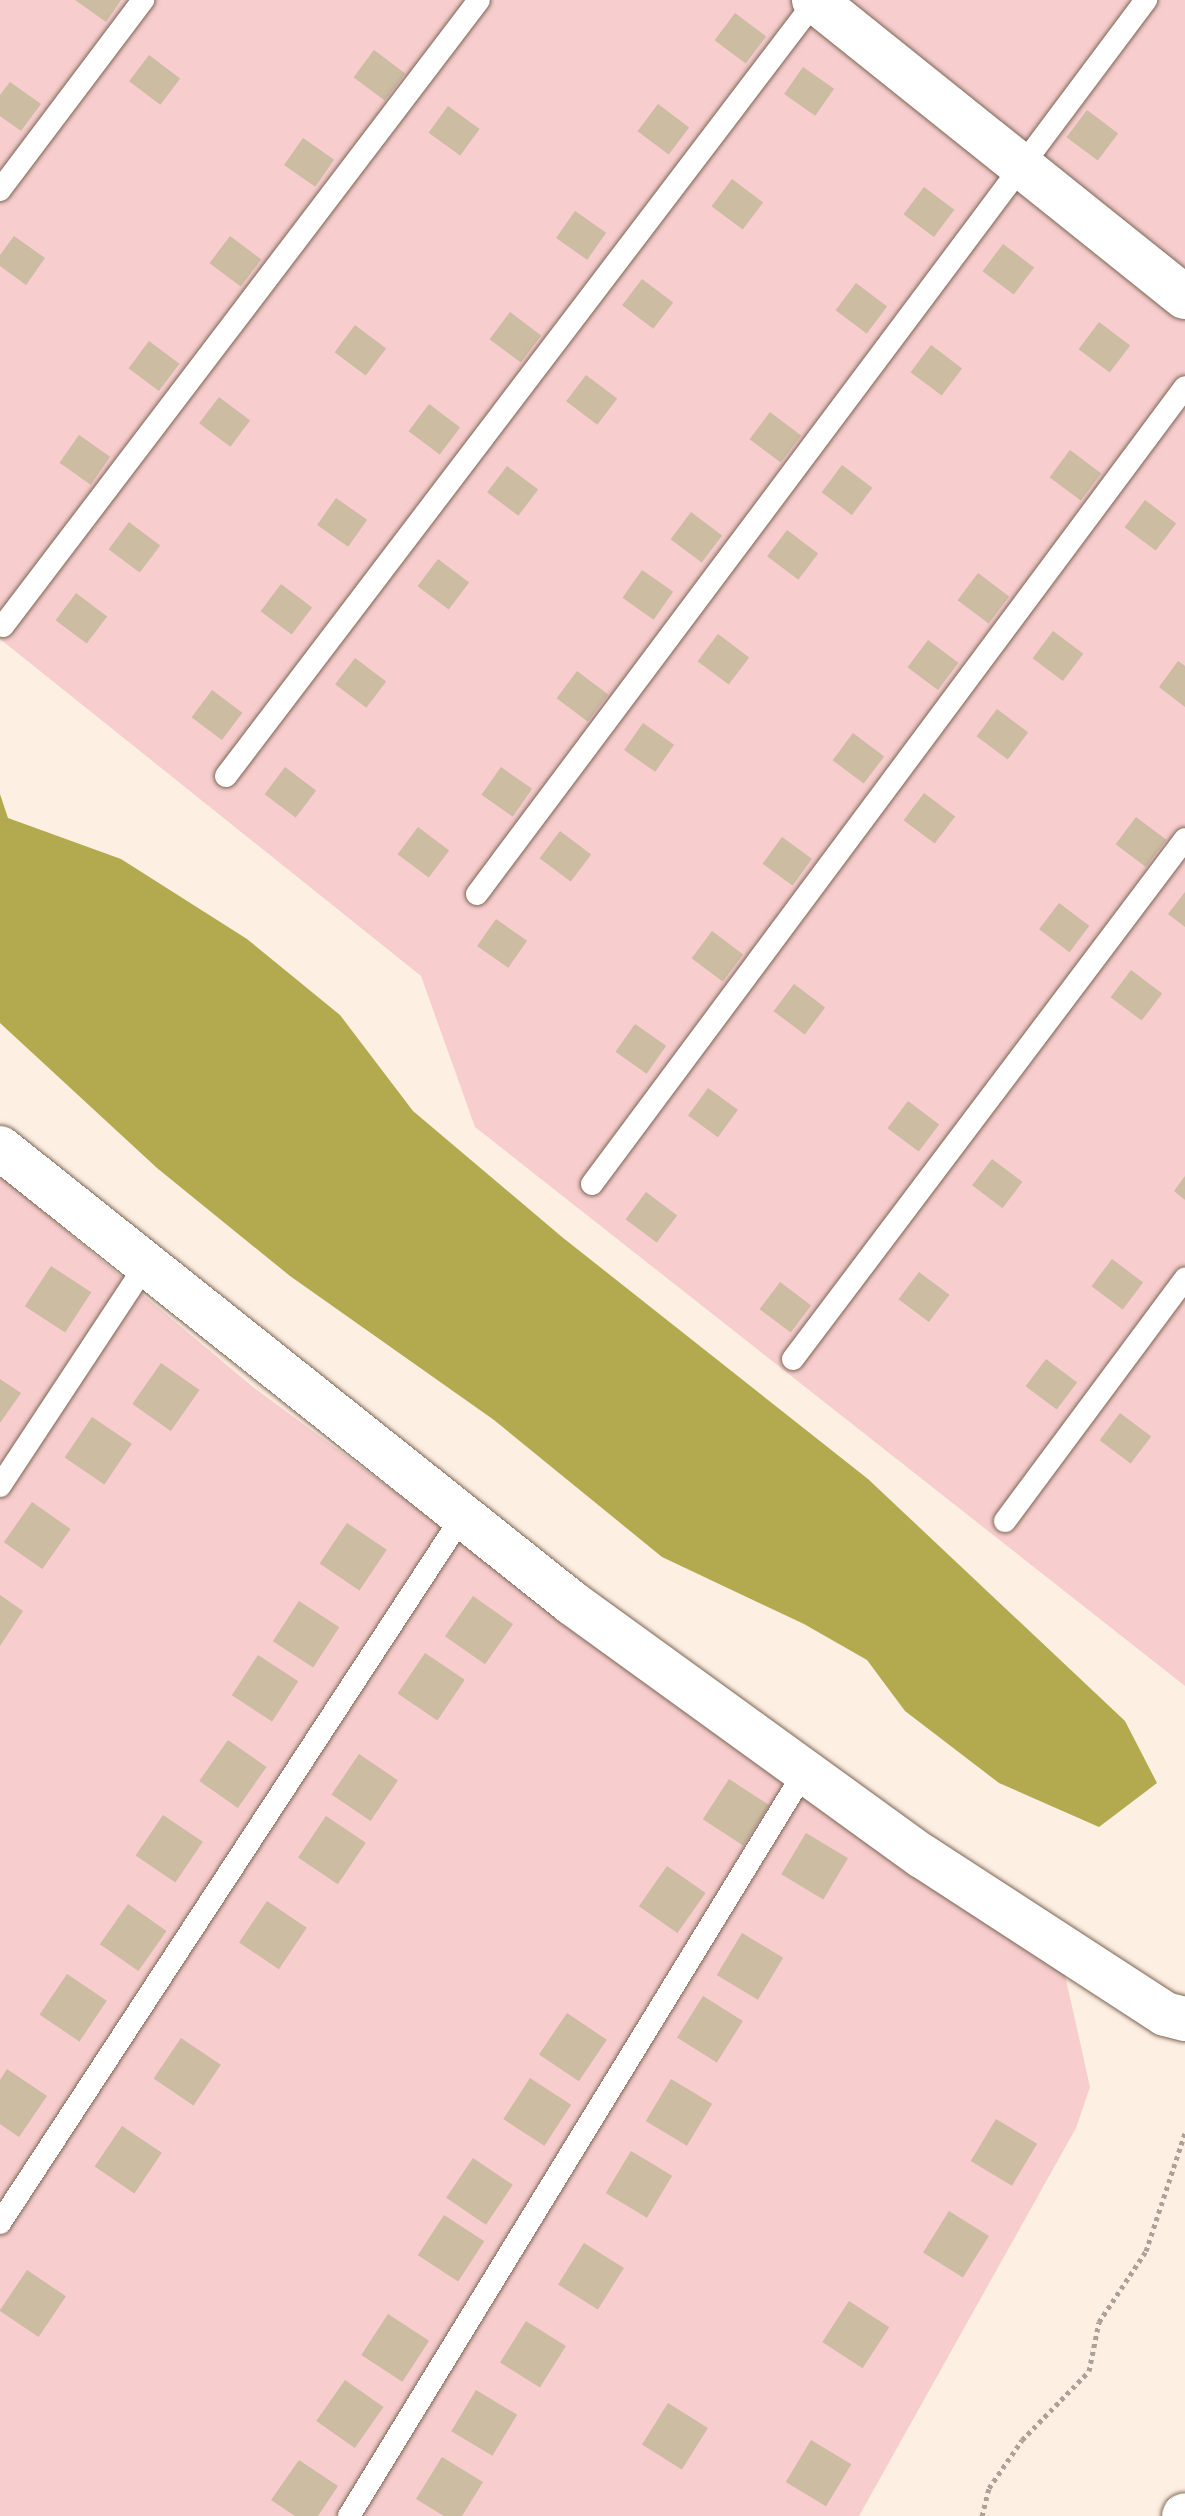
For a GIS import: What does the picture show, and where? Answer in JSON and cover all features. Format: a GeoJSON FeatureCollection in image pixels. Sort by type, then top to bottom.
{"type":"FeatureCollection","features":[{"type":"Feature","properties":{"kind":"street"},"geometry":{"type":"LineString","coordinates":[[815,0],[1185,297]]}},
{"type":"Feature","properties":{"kind":"street"},"geometry":{"type":"LineString","coordinates":[[0,1148],[144,1268],[462,1517],[805,1771],[922,1856],[1165,2014],[1185,2019]]}},
{"type":"Feature","properties":{"kind":"lane"},"geometry":{"type":"LineString","coordinates":[[0,190],[143,0]]}},
{"type":"Feature","properties":{"kind":"lane"},"geometry":{"type":"LineString","coordinates":[[3,626],[479,0]]}},
{"type":"Feature","properties":{"kind":"lane"},"geometry":{"type":"LineString","coordinates":[[226,776],[815,0]]}},
{"type":"Feature","properties":{"kind":"lane"},"geometry":{"type":"LineString","coordinates":[[477,894],[1146,0]]}},
{"type":"Feature","properties":{"kind":"lane"},"geometry":{"type":"LineString","coordinates":[[592,1184],[1185,387]]}},
{"type":"Feature","properties":{"kind":"lane"},"geometry":{"type":"LineString","coordinates":[[793,1359],[1185,839]]}},
{"type":"Feature","properties":{"kind":"lane"},"geometry":{"type":"LineString","coordinates":[[0,1486],[144,1268]]}},
{"type":"Feature","properties":{"kind":"lane"},"geometry":{"type":"LineString","coordinates":[[1005,1521],[1185,1279]]}},
{"type":"Feature","properties":{"kind":"lane"},"geometry":{"type":"LineString","coordinates":[[0,2223],[462,1517]]}},
{"type":"Feature","properties":{"kind":"lane"},"geometry":{"type":"LineString","coordinates":[[349,2516],[805,1771]]}},
{"type":"Feature","properties":{"kind":"path"},"geometry":{"type":"LineString","coordinates":[[982,2516],[989,2488],[1022,2440],[1089,2371],[1099,2322],[1146,2251],[1185,2133]]}},
{"type":"Feature","properties":{"kind":"shaded area"},"geometry":{"type":"Polygon","coordinates":[[[0,0],[1185,0],[1185,1686],[475,1127],[421,976],[0,639],[0,0]]]}},
{"type":"Feature","properties":{"kind":"shaded area"},"geometry":{"type":"Polygon","coordinates":[[[0,794],[8,818],[121,859],[247,939],[340,1015],[413,1111],[562,1237],[868,1479],[1125,1721],[1157,1783],[1099,1827],[999,1783],[905,1711],[867,1660],[804,1624],[662,1557],[494,1420],[290,1276],[157,1168],[0,1023],[0,794]]]}},
{"type":"Feature","properties":{"kind":"shaded area"},"geometry":{"type":"Polygon","coordinates":[[[0,1175],[253,1387],[664,1690],[1065,1975],[1090,2087],[1076,2128],[859,2516],[0,2516],[0,1175]]]}},
{"type":"Feature","properties":{"kind":"building"},"geometry":{"type":"Polygon","coordinates":[[[75,0],[121,0],[106,22],[75,0]]]}},
{"type":"Feature","properties":{"kind":"building"},"geometry":{"type":"Polygon","coordinates":[[[735,13],[766,36],[746,64],[715,40],[735,13]]]}},
{"type":"Feature","properties":{"kind":"building"},"geometry":{"type":"Polygon","coordinates":[[[374,50],[405,73],[385,101],[354,77],[374,50]]]}},
{"type":"Feature","properties":{"kind":"building"},"geometry":{"type":"Polygon","coordinates":[[[149,55],[180,78],[160,105],[129,81],[149,55]]]}},
{"type":"Feature","properties":{"kind":"building"},"geometry":{"type":"Polygon","coordinates":[[[803,67],[834,89],[815,116],[784,94],[803,67]]]}},
{"type":"Feature","properties":{"kind":"building"},"geometry":{"type":"Polygon","coordinates":[[[10,82],[41,104],[21,131],[0,116],[0,95],[10,82]]]}},
{"type":"Feature","properties":{"kind":"building"},"geometry":{"type":"Polygon","coordinates":[[[658,104],[689,127],[669,155],[638,131],[658,104]]]}},
{"type":"Feature","properties":{"kind":"building"},"geometry":{"type":"Polygon","coordinates":[[[448,106],[480,129],[460,156],[429,133],[448,106]]]}},
{"type":"Feature","properties":{"kind":"building"},"geometry":{"type":"Polygon","coordinates":[[[1087,110],[1118,133],[1098,161],[1067,137],[1087,110]]]}},
{"type":"Feature","properties":{"kind":"building"},"geometry":{"type":"Polygon","coordinates":[[[303,138],[334,160],[315,187],[284,165],[303,138]]]}},
{"type":"Feature","properties":{"kind":"building"},"geometry":{"type":"Polygon","coordinates":[[[732,179],[763,202],[743,230],[712,206],[732,179]]]}},
{"type":"Feature","properties":{"kind":"building"},"geometry":{"type":"Polygon","coordinates":[[[924,187],[954,210],[934,237],[904,214],[924,187]]]}},
{"type":"Feature","properties":{"kind":"building"},"geometry":{"type":"Polygon","coordinates":[[[575,211],[606,233],[587,260],[556,238],[575,211]]]}},
{"type":"Feature","properties":{"kind":"building"},"geometry":{"type":"Polygon","coordinates":[[[14,236],[45,258],[26,285],[0,266],[0,255],[14,236]]]}},
{"type":"Feature","properties":{"kind":"building"},"geometry":{"type":"Polygon","coordinates":[[[230,236],[261,259],[241,287],[210,263],[230,236]]]}},
{"type":"Feature","properties":{"kind":"building"},"geometry":{"type":"Polygon","coordinates":[[[1003,244],[1034,267],[1014,295],[983,271],[1003,244]]]}},
{"type":"Feature","properties":{"kind":"building"},"geometry":{"type":"Polygon","coordinates":[[[642,279],[673,302],[653,329],[622,305],[642,279]]]}},
{"type":"Feature","properties":{"kind":"building"},"geometry":{"type":"Polygon","coordinates":[[[856,283],[887,306],[867,334],[836,310],[856,283]]]}},
{"type":"Feature","properties":{"kind":"building"},"geometry":{"type":"Polygon","coordinates":[[[510,312],[541,335],[521,363],[490,339],[510,312]]]}},
{"type":"Feature","properties":{"kind":"building"},"geometry":{"type":"Polygon","coordinates":[[[1099,322],[1130,345],[1110,373],[1079,349],[1099,322]]]}},
{"type":"Feature","properties":{"kind":"building"},"geometry":{"type":"Polygon","coordinates":[[[355,325],[386,348],[366,376],[335,352],[355,325]]]}},
{"type":"Feature","properties":{"kind":"building"},"geometry":{"type":"Polygon","coordinates":[[[149,341],[179,364],[159,391],[129,368],[149,341]]]}},
{"type":"Feature","properties":{"kind":"building"},"geometry":{"type":"Polygon","coordinates":[[[931,345],[962,368],[942,396],[911,372],[931,345]]]}},
{"type":"Feature","properties":{"kind":"building"},"geometry":{"type":"Polygon","coordinates":[[[586,375],[617,398],[597,425],[566,401],[586,375]]]}},
{"type":"Feature","properties":{"kind":"building"},"geometry":{"type":"Polygon","coordinates":[[[219,397],[250,420],[230,447],[199,423],[219,397]]]}},
{"type":"Feature","properties":{"kind":"building"},"geometry":{"type":"Polygon","coordinates":[[[429,404],[460,427],[440,455],[409,431],[429,404]]]}},
{"type":"Feature","properties":{"kind":"building"},"geometry":{"type":"Polygon","coordinates":[[[770,412],[801,435],[781,463],[750,439],[770,412]]]}},
{"type":"Feature","properties":{"kind":"building"},"geometry":{"type":"Polygon","coordinates":[[[79,435],[110,457],[91,485],[59,463],[79,435]]]}},
{"type":"Feature","properties":{"kind":"building"},"geometry":{"type":"Polygon","coordinates":[[[1070,450],[1101,473],[1081,501],[1050,477],[1070,450]]]}},
{"type":"Feature","properties":{"kind":"building"},"geometry":{"type":"Polygon","coordinates":[[[842,465],[872,488],[852,515],[822,492],[842,465]]]}},
{"type":"Feature","properties":{"kind":"building"},"geometry":{"type":"Polygon","coordinates":[[[507,466],[538,489],[518,516],[487,492],[507,466]]]}},
{"type":"Feature","properties":{"kind":"building"},"geometry":{"type":"Polygon","coordinates":[[[336,498],[367,520],[348,547],[317,525],[336,498]]]}},
{"type":"Feature","properties":{"kind":"building"},"geometry":{"type":"Polygon","coordinates":[[[1145,500],[1176,523],[1156,551],[1125,527],[1145,500]]]}},
{"type":"Feature","properties":{"kind":"building"},"geometry":{"type":"Polygon","coordinates":[[[691,512],[722,535],[702,563],[671,539],[691,512]]]}},
{"type":"Feature","properties":{"kind":"building"},"geometry":{"type":"Polygon","coordinates":[[[129,522],[160,545],[140,573],[109,549],[129,522]]]}},
{"type":"Feature","properties":{"kind":"building"},"geometry":{"type":"Polygon","coordinates":[[[787,530],[818,553],[798,580],[767,556],[787,530]]]}},
{"type":"Feature","properties":{"kind":"building"},"geometry":{"type":"Polygon","coordinates":[[[438,559],[469,582],[449,610],[418,586],[438,559]]]}},
{"type":"Feature","properties":{"kind":"building"},"geometry":{"type":"Polygon","coordinates":[[[642,570],[673,592],[654,620],[622,598],[642,570]]]}},
{"type":"Feature","properties":{"kind":"building"},"geometry":{"type":"Polygon","coordinates":[[[978,573],[1009,596],[989,624],[958,600],[978,573]]]}},
{"type":"Feature","properties":{"kind":"building"},"geometry":{"type":"Polygon","coordinates":[[[281,584],[312,607],[292,635],[261,611],[281,584]]]}},
{"type":"Feature","properties":{"kind":"building"},"geometry":{"type":"Polygon","coordinates":[[[76,593],[107,616],[87,644],[56,620],[76,593]]]}},
{"type":"Feature","properties":{"kind":"building"},"geometry":{"type":"Polygon","coordinates":[[[1053,631],[1083,654],[1063,681],[1033,658],[1053,631]]]}},
{"type":"Feature","properties":{"kind":"building"},"geometry":{"type":"Polygon","coordinates":[[[718,634],[749,657],[729,685],[698,661],[718,634]]]}},
{"type":"Feature","properties":{"kind":"building"},"geometry":{"type":"Polygon","coordinates":[[[928,640],[958,663],[938,690],[908,667],[928,640]]]}},
{"type":"Feature","properties":{"kind":"building"},"geometry":{"type":"Polygon","coordinates":[[[355,658],[386,681],[366,708],[335,684],[355,658]]]}},
{"type":"Feature","properties":{"kind":"building"},"geometry":{"type":"Polygon","coordinates":[[[1178,661],[1185,666],[1185,707],[1159,687],[1178,661]]]}},
{"type":"Feature","properties":{"kind":"building"},"geometry":{"type":"Polygon","coordinates":[[[577,671],[608,694],[588,722],[557,698],[577,671]]]}},
{"type":"Feature","properties":{"kind":"building"},"geometry":{"type":"Polygon","coordinates":[[[212,690],[242,713],[222,740],[192,717],[212,690]]]}},
{"type":"Feature","properties":{"kind":"building"},"geometry":{"type":"Polygon","coordinates":[[[997,709],[1028,732],[1008,760],[977,736],[997,709]]]}},
{"type":"Feature","properties":{"kind":"building"},"geometry":{"type":"Polygon","coordinates":[[[643,723],[674,745],[655,772],[624,750],[643,723]]]}},
{"type":"Feature","properties":{"kind":"building"},"geometry":{"type":"Polygon","coordinates":[[[853,733],[884,756],[864,784],[833,760],[853,733]]]}},
{"type":"Feature","properties":{"kind":"building"},"geometry":{"type":"Polygon","coordinates":[[[285,767],[316,790],[296,818],[265,794],[285,767]]]}},
{"type":"Feature","properties":{"kind":"building"},"geometry":{"type":"Polygon","coordinates":[[[501,767],[532,789],[513,817],[481,795],[501,767]]]}},
{"type":"Feature","properties":{"kind":"building"},"geometry":{"type":"Polygon","coordinates":[[[924,793],[955,816],[935,844],[904,820],[924,793]]]}},
{"type":"Feature","properties":{"kind":"building"},"geometry":{"type":"Polygon","coordinates":[[[1136,817],[1166,840],[1146,867],[1116,844],[1136,817]]]}},
{"type":"Feature","properties":{"kind":"building"},"geometry":{"type":"Polygon","coordinates":[[[418,827],[449,850],[429,878],[398,854],[418,827]]]}},
{"type":"Feature","properties":{"kind":"building"},"geometry":{"type":"Polygon","coordinates":[[[560,831],[591,854],[571,882],[540,858],[560,831]]]}},
{"type":"Feature","properties":{"kind":"building"},"geometry":{"type":"Polygon","coordinates":[[[782,837],[812,859],[793,885],[763,864],[782,837]]]}},
{"type":"Feature","properties":{"kind":"building"},"geometry":{"type":"Polygon","coordinates":[[[1185,892],[1185,927],[1168,914],[1185,892]]]}},
{"type":"Feature","properties":{"kind":"building"},"geometry":{"type":"Polygon","coordinates":[[[1059,903],[1089,926],[1069,952],[1039,929],[1059,903]]]}},
{"type":"Feature","properties":{"kind":"building"},"geometry":{"type":"Polygon","coordinates":[[[496,919],[527,941],[508,968],[477,946],[496,919]]]}},
{"type":"Feature","properties":{"kind":"building"},"geometry":{"type":"Polygon","coordinates":[[[712,931],[743,954],[723,982],[692,958],[712,931]]]}},
{"type":"Feature","properties":{"kind":"building"},"geometry":{"type":"Polygon","coordinates":[[[1131,970],[1162,993],[1142,1021],[1111,997],[1131,970]]]}},
{"type":"Feature","properties":{"kind":"building"},"geometry":{"type":"Polygon","coordinates":[[[794,984],[825,1007],[805,1035],[774,1011],[794,984]]]}},
{"type":"Feature","properties":{"kind":"building"},"geometry":{"type":"Polygon","coordinates":[[[635,1024],[666,1046],[647,1074],[615,1052],[635,1024]]]}},
{"type":"Feature","properties":{"kind":"building"},"geometry":{"type":"Polygon","coordinates":[[[708,1088],[738,1110],[718,1137],[688,1116],[708,1088]]]}},
{"type":"Feature","properties":{"kind":"building"},"geometry":{"type":"Polygon","coordinates":[[[908,1101],[939,1124],[919,1152],[888,1128],[908,1101]]]}},
{"type":"Feature","properties":{"kind":"building"},"geometry":{"type":"Polygon","coordinates":[[[992,1159],[1022,1182],[1002,1208],[972,1185],[992,1159]]]}},
{"type":"Feature","properties":{"kind":"building"},"geometry":{"type":"Polygon","coordinates":[[[1185,1176],[1185,1200],[1174,1191],[1185,1176]]]}},
{"type":"Feature","properties":{"kind":"building"},"geometry":{"type":"Polygon","coordinates":[[[646,1192],[677,1215],[657,1243],[626,1219],[646,1192]]]}},
{"type":"Feature","properties":{"kind":"building"},"geometry":{"type":"Polygon","coordinates":[[[1112,1259],[1143,1282],[1123,1310],[1092,1286],[1112,1259]]]}},
{"type":"Feature","properties":{"kind":"building"},"geometry":{"type":"Polygon","coordinates":[[[51,1266],[91,1292],[65,1332],[25,1306],[51,1266]]]}},
{"type":"Feature","properties":{"kind":"building"},"geometry":{"type":"Polygon","coordinates":[[[919,1272],[949,1295],[929,1322],[899,1299],[919,1272]]]}},
{"type":"Feature","properties":{"kind":"building"},"geometry":{"type":"Polygon","coordinates":[[[780,1282],[811,1305],[791,1333],[760,1309],[780,1282]]]}},
{"type":"Feature","properties":{"kind":"building"},"geometry":{"type":"Polygon","coordinates":[[[1046,1359],[1077,1382],[1057,1410],[1026,1386],[1046,1359]]]}},
{"type":"Feature","properties":{"kind":"building"},"geometry":{"type":"Polygon","coordinates":[[[161,1363],[200,1390],[171,1431],[132,1404],[161,1363]]]}},
{"type":"Feature","properties":{"kind":"building"},"geometry":{"type":"Polygon","coordinates":[[[0,1379],[21,1393],[0,1423],[0,1379]]]}},
{"type":"Feature","properties":{"kind":"building"},"geometry":{"type":"Polygon","coordinates":[[[1120,1413],[1151,1436],[1131,1464],[1100,1440],[1120,1413]]]}},
{"type":"Feature","properties":{"kind":"building"},"geometry":{"type":"Polygon","coordinates":[[[92,1417],[132,1444],[104,1484],[65,1458],[92,1417]]]}},
{"type":"Feature","properties":{"kind":"building"},"geometry":{"type":"Polygon","coordinates":[[[32,1502],[71,1529],[42,1569],[4,1542],[32,1502]]]}},
{"type":"Feature","properties":{"kind":"building"},"geometry":{"type":"Polygon","coordinates":[[[347,1523],[387,1550],[359,1590],[320,1564],[347,1523]]]}},
{"type":"Feature","properties":{"kind":"building"},"geometry":{"type":"Polygon","coordinates":[[[0,1595],[23,1611],[0,1646],[0,1595]]]}},
{"type":"Feature","properties":{"kind":"building"},"geometry":{"type":"Polygon","coordinates":[[[473,1596],[513,1624],[485,1664],[445,1636],[473,1596]]]}},
{"type":"Feature","properties":{"kind":"building"},"geometry":{"type":"Polygon","coordinates":[[[299,1601],[339,1627],[313,1667],[273,1641],[299,1601]]]}},
{"type":"Feature","properties":{"kind":"building"},"geometry":{"type":"Polygon","coordinates":[[[425,1653],[465,1680],[437,1720],[398,1694],[425,1653]]]}},
{"type":"Feature","properties":{"kind":"building"},"geometry":{"type":"Polygon","coordinates":[[[258,1655],[298,1681],[272,1721],[232,1695],[258,1655]]]}},
{"type":"Feature","properties":{"kind":"building"},"geometry":{"type":"Polygon","coordinates":[[[228,1740],[267,1767],[238,1808],[199,1781],[228,1740]]]}},
{"type":"Feature","properties":{"kind":"building"},"geometry":{"type":"Polygon","coordinates":[[[359,1754],[398,1780],[371,1821],[332,1795],[359,1754]]]}},
{"type":"Feature","properties":{"kind":"building"},"geometry":{"type":"Polygon","coordinates":[[[729,1779],[769,1805],[743,1845],[703,1819],[729,1779]]]}},
{"type":"Feature","properties":{"kind":"building"},"geometry":{"type":"Polygon","coordinates":[[[163,1815],[203,1842],[175,1882],[136,1856],[163,1815]]]}},
{"type":"Feature","properties":{"kind":"building"},"geometry":{"type":"Polygon","coordinates":[[[326,1816],[366,1843],[338,1884],[298,1857],[326,1816]]]}},
{"type":"Feature","properties":{"kind":"building"},"geometry":{"type":"Polygon","coordinates":[[[806,1833],[848,1858],[823,1899],[781,1874],[806,1833]]]}},
{"type":"Feature","properties":{"kind":"building"},"geometry":{"type":"Polygon","coordinates":[[[667,1866],[706,1893],[677,1933],[639,1906],[667,1866]]]}},
{"type":"Feature","properties":{"kind":"building"},"geometry":{"type":"Polygon","coordinates":[[[267,1901],[307,1928],[279,1969],[239,1942],[267,1901]]]}},
{"type":"Feature","properties":{"kind":"building"},"geometry":{"type":"Polygon","coordinates":[[[128,1904],[167,1931],[138,1971],[100,1944],[128,1904]]]}},
{"type":"Feature","properties":{"kind":"building"},"geometry":{"type":"Polygon","coordinates":[[[742,1933],[783,1958],[758,2000],[717,1975],[742,1933]]]}},
{"type":"Feature","properties":{"kind":"building"},"geometry":{"type":"Polygon","coordinates":[[[67,1974],[107,2001],[79,2041],[40,2015],[67,1974]]]}},
{"type":"Feature","properties":{"kind":"building"},"geometry":{"type":"Polygon","coordinates":[[[703,1996],[743,2021],[717,2062],[677,2038],[703,1996]]]}},
{"type":"Feature","properties":{"kind":"building"},"geometry":{"type":"Polygon","coordinates":[[[567,2013],[607,2040],[579,2081],[539,2054],[567,2013]]]}},
{"type":"Feature","properties":{"kind":"building"},"geometry":{"type":"Polygon","coordinates":[[[181,2038],[221,2065],[193,2105],[154,2079],[181,2038]]]}},
{"type":"Feature","properties":{"kind":"building"},"geometry":{"type":"Polygon","coordinates":[[[7,2069],[47,2096],[19,2137],[0,2124],[0,2080],[7,2069]]]}},
{"type":"Feature","properties":{"kind":"building"},"geometry":{"type":"Polygon","coordinates":[[[530,2078],[571,2105],[544,2146],[503,2119],[530,2078]]]}},
{"type":"Feature","properties":{"kind":"building"},"geometry":{"type":"Polygon","coordinates":[[[671,2079],[712,2104],[687,2146],[646,2121],[671,2079]]]}},
{"type":"Feature","properties":{"kind":"building"},"geometry":{"type":"Polygon","coordinates":[[[996,2119],[1037,2144],[1012,2186],[971,2161],[996,2119]]]}},
{"type":"Feature","properties":{"kind":"building"},"geometry":{"type":"Polygon","coordinates":[[[122,2126],[162,2153],[134,2193],[95,2167],[122,2126]]]}},
{"type":"Feature","properties":{"kind":"building"},"geometry":{"type":"Polygon","coordinates":[[[631,2151],[672,2176],[647,2218],[606,2193],[631,2151]]]}},
{"type":"Feature","properties":{"kind":"building"},"geometry":{"type":"Polygon","coordinates":[[[473,2158],[513,2185],[486,2225],[446,2198],[473,2158]]]}},
{"type":"Feature","properties":{"kind":"building"},"geometry":{"type":"Polygon","coordinates":[[[949,2211],[989,2236],[963,2277],[923,2253],[949,2211]]]}},
{"type":"Feature","properties":{"kind":"building"},"geometry":{"type":"Polygon","coordinates":[[[444,2215],[484,2241],[458,2281],[418,2255],[444,2215]]]}},
{"type":"Feature","properties":{"kind":"building"},"geometry":{"type":"Polygon","coordinates":[[[584,2243],[624,2268],[598,2309],[558,2285],[584,2243]]]}},
{"type":"Feature","properties":{"kind":"building"},"geometry":{"type":"Polygon","coordinates":[[[27,2270],[66,2296],[39,2337],[0,2311],[27,2270]]]}},
{"type":"Feature","properties":{"kind":"building"},"geometry":{"type":"Polygon","coordinates":[[[849,2301],[889,2327],[863,2368],[822,2342],[849,2301]]]}},
{"type":"Feature","properties":{"kind":"building"},"geometry":{"type":"Polygon","coordinates":[[[388,2314],[429,2341],[402,2382],[361,2355],[388,2314]]]}},
{"type":"Feature","properties":{"kind":"building"},"geometry":{"type":"Polygon","coordinates":[[[526,2321],[566,2346],[540,2387],[500,2363],[526,2321]]]}},
{"type":"Feature","properties":{"kind":"building"},"geometry":{"type":"Polygon","coordinates":[[[345,2380],[384,2407],[355,2448],[316,2421],[345,2380]]]}},
{"type":"Feature","properties":{"kind":"building"},"geometry":{"type":"Polygon","coordinates":[[[476,2390],[517,2415],[492,2456],[451,2431],[476,2390]]]}},
{"type":"Feature","properties":{"kind":"building"},"geometry":{"type":"Polygon","coordinates":[[[668,2403],[708,2428],[682,2469],[642,2445],[668,2403]]]}},
{"type":"Feature","properties":{"kind":"building"},"geometry":{"type":"Polygon","coordinates":[[[811,2440],[851,2464],[826,2506],[786,2482],[811,2440]]]}},
{"type":"Feature","properties":{"kind":"building"},"geometry":{"type":"Polygon","coordinates":[[[442,2457],[483,2482],[462,2516],[444,2516],[416,2499],[442,2457]]]}},
{"type":"Feature","properties":{"kind":"building"},"geometry":{"type":"Polygon","coordinates":[[[299,2460],[338,2486],[318,2516],[295,2516],[271,2500],[299,2460]]]}}]}
